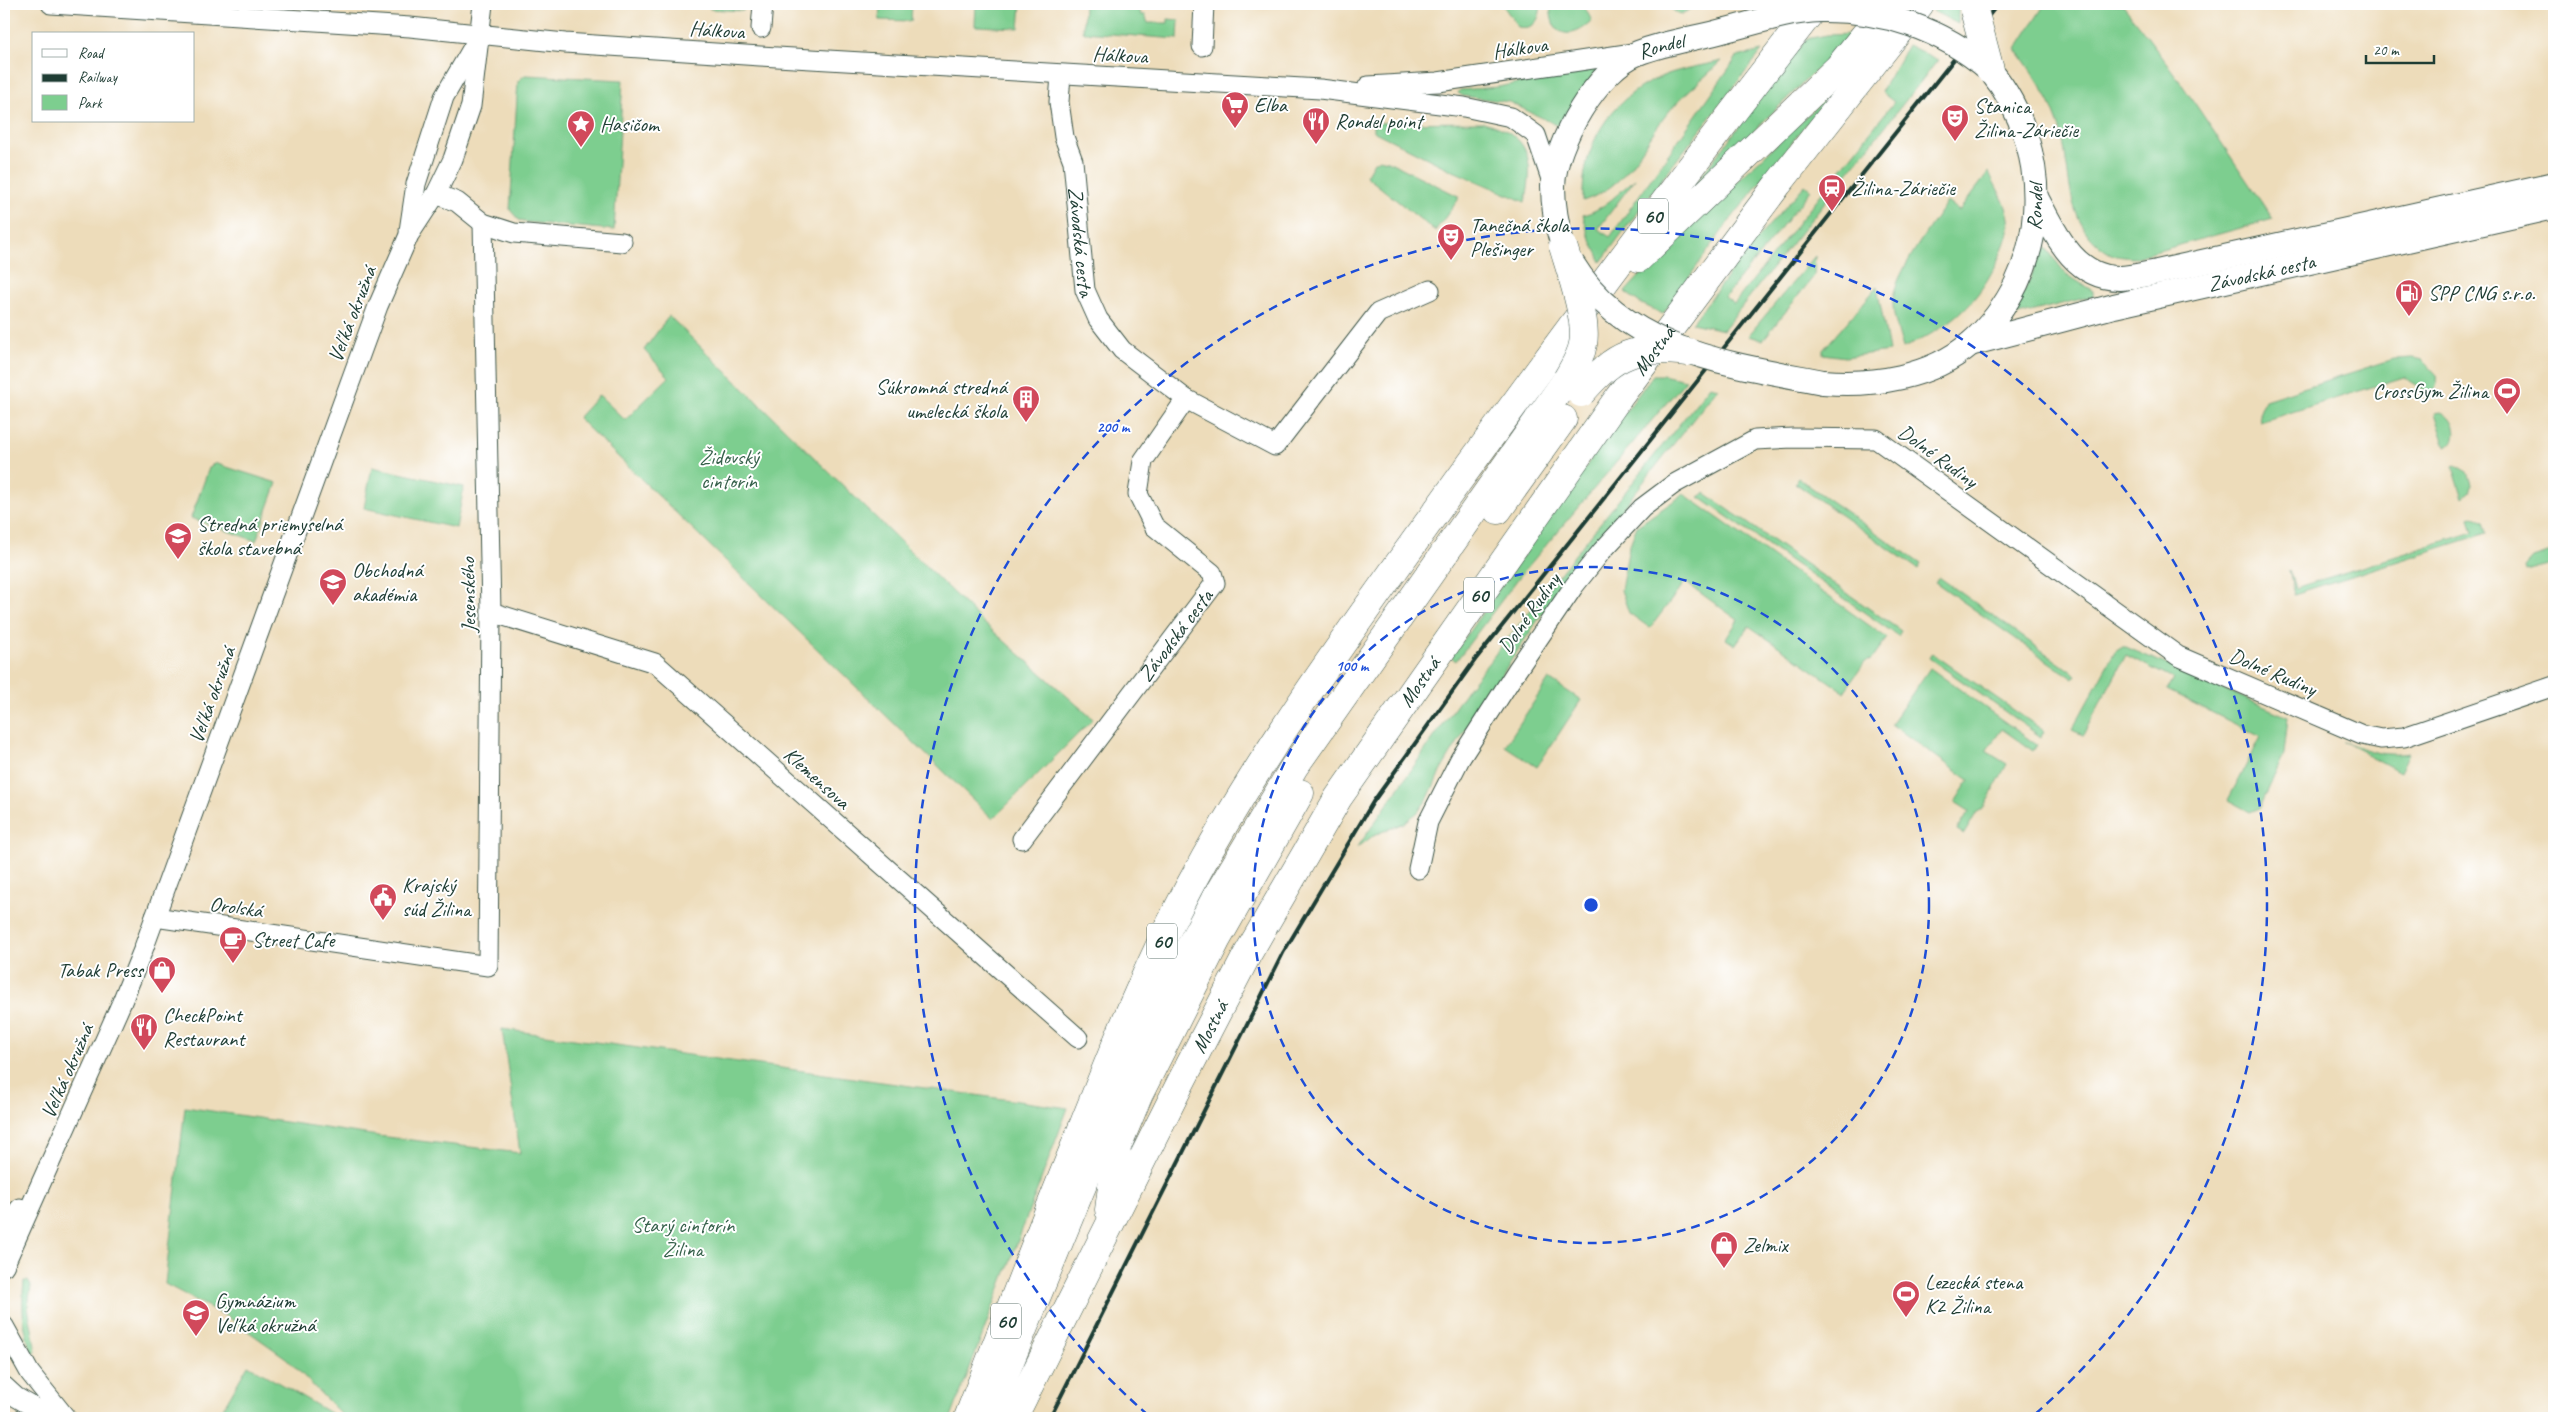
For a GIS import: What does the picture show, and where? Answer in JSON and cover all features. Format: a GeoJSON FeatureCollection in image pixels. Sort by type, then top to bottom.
{"type":"FeatureCollection","features":[{"type":"Feature","properties":{"kind":"main road"},"geometry":{"type":"LineString","coordinates":[[1561,340],[1653,243],[1838,68],[1890,4]]}},
{"type":"Feature","properties":{"kind":"main road","name":"Mostná"},"geometry":{"type":"LineString","coordinates":[[1013,1418],[1106,1231],[1248,955],[1338,798],[1619,397],[1778,184],[1920,4]]}},
{"type":"Feature","properties":{"kind":"main road"},"geometry":{"type":"LineString","coordinates":[[1975,4],[1979,34],[1990,70]]}},
{"type":"Feature","properties":{"kind":"main road","name":"60"},"geometry":{"type":"LineString","coordinates":[[968,1418],[1108,1062],[1151,963],[1189,888],[1270,751],[1356,622],[1623,255],[1821,6]]}},
{"type":"Feature","properties":{"kind":"main road"},"geometry":{"type":"LineString","coordinates":[[1106,1231],[1117,1147],[1139,1094],[1217,939],[1310,776],[1522,459],[1568,379],[1583,344],[1582,323],[1563,246]]}},
{"type":"Feature","properties":{"kind":"main road"},"geometry":{"type":"LineString","coordinates":[[987,1418],[1130,1070],[1176,972],[1215,899],[1294,766],[1522,459],[1582,393],[1609,365],[1624,356],[1646,349],[1688,352]]}},
{"type":"Feature","properties":{"kind":"street","name":"Hálkova"},"geometry":{"type":"LineString","coordinates":[[51,4],[410,27],[565,43],[1061,75],[1320,89],[1464,107],[1511,117],[1536,135],[1553,185]]}},
{"type":"Feature","properties":{"kind":"street","name":"Veľká okružná"},"geometry":{"type":"LineString","coordinates":[[4,1266],[121,1004],[155,918],[378,306],[409,235],[436,194],[453,159],[471,106],[481,34],[483,4]]}},
{"type":"Feature","properties":{"kind":"street"},"geometry":{"type":"LineString","coordinates":[[761,28],[763,4]]}},
{"type":"Feature","properties":{"kind":"street"},"geometry":{"type":"LineString","coordinates":[[1202,46],[1204,4]]}},
{"type":"Feature","properties":{"kind":"street","name":"Rondel"},"geometry":{"type":"LineString","coordinates":[[1821,6],[1863,12],[1910,23],[1954,42],[1990,70],[2001,84],[2022,123],[2032,156],[2037,199],[2022,269],[1999,313],[1962,349],[1917,373],[1894,380],[1846,384],[1778,374],[1688,352],[1649,336],[1617,316],[1582,279],[1563,246],[1557,224],[1553,185],[1562,148],[1577,114],[1614,70],[1637,53],[1821,6]]}},
{"type":"Feature","properties":{"kind":"street","name":"Veľká okružná"},"geometry":{"type":"LineString","coordinates":[[409,235],[416,184],[444,98],[481,34]]}},
{"type":"Feature","properties":{"kind":"street","name":"Hálkova"},"geometry":{"type":"LineString","coordinates":[[1320,89],[1438,82],[1637,53]]}},
{"type":"Feature","properties":{"kind":"street","name":"Závodská cesta"},"geometry":{"type":"LineString","coordinates":[[1061,75],[1059,102],[1064,138],[1073,161],[1085,290],[1098,319],[1122,350],[1186,399],[1275,446],[1378,313],[1430,290]]}},
{"type":"Feature","properties":{"kind":"street","name":"Závodská cesta"},"geometry":{"type":"LineString","coordinates":[[2037,199],[2055,233],[2074,260],[2088,270],[2104,276],[2118,278],[2157,272],[2554,184]]}},
{"type":"Feature","properties":{"kind":"street"},"geometry":{"type":"LineString","coordinates":[[436,194],[457,202],[483,223],[514,233],[622,242]]}},
{"type":"Feature","properties":{"kind":"street","name":"Závodská cesta"},"geometry":{"type":"LineString","coordinates":[[1962,349],[2114,306],[2554,207]]}},
{"type":"Feature","properties":{"kind":"street","name":"Jesenského"},"geometry":{"type":"LineString","coordinates":[[483,223],[491,612],[488,966]]}},
{"type":"Feature","properties":{"kind":"street","name":"Závodská cesta"},"geometry":{"type":"LineString","coordinates":[[1022,839],[1214,583],[1212,573],[1154,526],[1138,494],[1144,461],[1186,399]]}},
{"type":"Feature","properties":{"kind":"street","name":"Dolné Rudiny"},"geometry":{"type":"LineString","coordinates":[[1418,869],[1428,822],[1460,759],[1522,662],[1596,558],[1636,514],[1674,484],[1755,440],[1793,438],[1876,439],[2178,656],[2362,735],[2381,740],[2404,737],[2554,686]]}},
{"type":"Feature","properties":{"kind":"street","name":"Klemensova"},"geometry":{"type":"LineString","coordinates":[[491,612],[655,663],[1078,1038]]}},
{"type":"Feature","properties":{"kind":"street","name":"Orolská"},"geometry":{"type":"LineString","coordinates":[[155,918],[488,966]]}},
{"type":"Feature","properties":{"kind":"street","name":"Veľká okružná"},"geometry":{"type":"LineString","coordinates":[[4,1232],[49,1166]]}},
{"type":"Feature","properties":{"kind":"street"},"geometry":{"type":"LineString","coordinates":[[4,1326],[30,1373],[66,1418]]}},
{"type":"Feature","properties":{"kind":"street"},"geometry":{"type":"LineString","coordinates":[[4,1386],[16,1397],[52,1418]]}},
{"type":"Feature","properties":{"kind":"green space"},"geometry":{"type":"Polygon","coordinates":[[[710,4],[744,4],[743,11],[710,9],[710,4]]]}},
{"type":"Feature","properties":{"kind":"green space"},"geometry":{"type":"Polygon","coordinates":[[[880,4],[912,4],[911,21],[879,20],[880,4]]]}},
{"type":"Feature","properties":{"kind":"green space"},"geometry":{"type":"Polygon","coordinates":[[[976,4],[1021,4],[1019,28],[975,26],[976,4]]]}},
{"type":"Feature","properties":{"kind":"green space"},"geometry":{"type":"Polygon","coordinates":[[[1084,4],[1138,4],[1141,15],[1145,15],[1148,23],[1168,23],[1168,19],[1179,20],[1178,39],[1083,32],[1084,4]]]}},
{"type":"Feature","properties":{"kind":"green space"},"geometry":{"type":"Polygon","coordinates":[[[1502,4],[1541,4],[1538,19],[1529,27],[1518,27],[1502,4]]]}},
{"type":"Feature","properties":{"kind":"green space"},"geometry":{"type":"Polygon","coordinates":[[[1551,4],[1583,4],[1592,21],[1576,32],[1562,32],[1553,23],[1551,4]]]}},
{"type":"Feature","properties":{"kind":"green space"},"geometry":{"type":"Polygon","coordinates":[[[1669,4],[1701,4],[1681,14],[1674,12],[1669,4]]]}},
{"type":"Feature","properties":{"kind":"green space"},"geometry":{"type":"Polygon","coordinates":[[[1939,4],[1958,4],[1958,24],[1933,11],[1939,4]]]}},
{"type":"Feature","properties":{"kind":"green space"},"geometry":{"type":"Polygon","coordinates":[[[2045,4],[2122,4],[2181,83],[2273,219],[2133,258],[2111,254],[2095,242],[2083,228],[2076,212],[2071,195],[2063,141],[2050,103],[2040,84],[2016,49],[2045,4]]]}},
{"type":"Feature","properties":{"kind":"green space"},"geometry":{"type":"Polygon","coordinates":[[[1853,34],[1682,201],[1806,39],[1827,35],[1853,34]]]}},
{"type":"Feature","properties":{"kind":"green space"},"geometry":{"type":"Polygon","coordinates":[[[1908,45],[1938,60],[1723,330],[1692,323],[1748,249],[1805,185],[1811,190],[1725,297],[1734,304],[1894,102],[1881,92],[1908,45]]]}},
{"type":"Feature","properties":{"kind":"green space"},"geometry":{"type":"Polygon","coordinates":[[[1762,51],[1661,180],[1601,262],[1588,234],[1583,215],[1591,213],[1604,205],[1635,179],[1598,229],[1610,237],[1737,57],[1762,51]]]}},
{"type":"Feature","properties":{"kind":"green space"},"geometry":{"type":"Polygon","coordinates":[[[1722,61],[1672,108],[1623,176],[1612,186],[1583,201],[1587,162],[1601,127],[1612,112],[1641,87],[1658,78],[1681,70],[1722,61]]]}},
{"type":"Feature","properties":{"kind":"green space"},"geometry":{"type":"Polygon","coordinates":[[[1592,69],[1597,70],[1559,126],[1509,102],[1463,96],[1458,93],[1460,90],[1498,87],[1592,69]]]}},
{"type":"Feature","properties":{"kind":"green space"},"geometry":{"type":"Polygon","coordinates":[[[525,75],[623,80],[614,230],[526,222],[519,220],[510,210],[518,81],[525,75]]]}},
{"type":"Feature","properties":{"kind":"green space"},"geometry":{"type":"Polygon","coordinates":[[[1831,93],[1727,224],[1663,314],[1640,303],[1625,292],[1661,253],[1831,93]]]}},
{"type":"Feature","properties":{"kind":"green space"},"geometry":{"type":"Polygon","coordinates":[[[1483,122],[1510,133],[1525,150],[1529,173],[1525,202],[1451,170],[1373,131],[1373,123],[1483,122]]]}},
{"type":"Feature","properties":{"kind":"green space"},"geometry":{"type":"Polygon","coordinates":[[[1379,159],[1388,161],[1458,196],[1458,200],[1435,231],[1366,176],[1374,162],[1379,159]]]}},
{"type":"Feature","properties":{"kind":"green space"},"geometry":{"type":"Polygon","coordinates":[[[1989,172],[2006,207],[2009,222],[2005,242],[1992,272],[1983,287],[1961,312],[1935,332],[1903,348],[1893,305],[1895,289],[1900,276],[1915,249],[1947,202],[1959,211],[1989,172]]]}},
{"type":"Feature","properties":{"kind":"green space"},"geometry":{"type":"Polygon","coordinates":[[[2042,248],[2046,248],[2066,274],[2093,291],[2093,296],[2014,316],[2012,312],[2030,280],[2042,248]]]}},
{"type":"Feature","properties":{"kind":"green space"},"geometry":{"type":"Polygon","coordinates":[[[1815,256],[1814,276],[1763,340],[1748,336],[1815,256]]]}},
{"type":"Feature","properties":{"kind":"green space"},"geometry":{"type":"Polygon","coordinates":[[[1877,287],[1889,351],[1845,357],[1823,354],[1823,350],[1877,287]]]}},
{"type":"Feature","properties":{"kind":"green space","name":"Židovský cintorín"},"geometry":{"type":"Polygon","coordinates":[[[669,316],[985,624],[1093,719],[993,819],[578,418],[599,395],[625,420],[669,377],[644,350],[669,316]]]}},
{"type":"Feature","properties":{"kind":"green space"},"geometry":{"type":"Polygon","coordinates":[[[2412,358],[2423,360],[2437,375],[2436,386],[2432,392],[2429,393],[2404,377],[2260,422],[2259,414],[2265,400],[2394,359],[2412,358]]]}},
{"type":"Feature","properties":{"kind":"green space"},"geometry":{"type":"Polygon","coordinates":[[[1653,375],[1686,380],[1520,576],[1456,661],[1451,657],[1611,431],[1653,375]]]}},
{"type":"Feature","properties":{"kind":"green space"},"geometry":{"type":"Polygon","coordinates":[[[1710,386],[1718,388],[1560,587],[1465,730],[1440,772],[1428,798],[1418,812],[1404,823],[1374,835],[1357,848],[1469,687],[1710,386]]]}},
{"type":"Feature","properties":{"kind":"green space"},"geometry":{"type":"Polygon","coordinates":[[[2441,412],[2450,419],[2455,434],[2451,444],[2446,447],[2435,413],[2441,412]]]}},
{"type":"Feature","properties":{"kind":"green space"},"geometry":{"type":"Polygon","coordinates":[[[214,463],[277,483],[256,541],[191,518],[209,468],[214,463]]]}},
{"type":"Feature","properties":{"kind":"green space"},"geometry":{"type":"Polygon","coordinates":[[[2455,465],[2467,472],[2471,484],[2469,493],[2463,498],[2453,466],[2455,465]]]}},
{"type":"Feature","properties":{"kind":"green space"},"geometry":{"type":"Polygon","coordinates":[[[372,467],[464,487],[456,528],[364,508],[372,467]]]}},
{"type":"Feature","properties":{"kind":"green space"},"geometry":{"type":"Polygon","coordinates":[[[1798,478],[1921,564],[1918,569],[1795,483],[1798,478]]]}},
{"type":"Feature","properties":{"kind":"green space"},"geometry":{"type":"Polygon","coordinates":[[[1705,493],[1901,631],[1898,636],[1699,497],[1705,493]]]}},
{"type":"Feature","properties":{"kind":"green space"},"geometry":{"type":"Polygon","coordinates":[[[1684,494],[1887,638],[1871,660],[1865,662],[1844,692],[1749,626],[1735,645],[1726,639],[1738,620],[1685,582],[1650,628],[1629,613],[1621,590],[1629,547],[1637,526],[1684,494]]]}},
{"type":"Feature","properties":{"kind":"green space"},"geometry":{"type":"Polygon","coordinates":[[[2473,516],[2484,522],[2487,533],[2294,594],[2289,570],[2295,588],[2473,532],[2469,517],[2473,516]]]}},
{"type":"Feature","properties":{"kind":"green space"},"geometry":{"type":"Polygon","coordinates":[[[2554,551],[2554,563],[2526,571],[2525,567],[2533,558],[2554,551]]]}},
{"type":"Feature","properties":{"kind":"green space"},"geometry":{"type":"Polygon","coordinates":[[[1939,577],[2076,675],[2073,679],[1935,582],[1939,577]]]}},
{"type":"Feature","properties":{"kind":"green space"},"geometry":{"type":"Polygon","coordinates":[[[2121,647],[2126,647],[2288,717],[2284,754],[2260,808],[2250,812],[2228,800],[2261,737],[2167,690],[2173,679],[2126,655],[2083,735],[2072,730],[2115,651],[2121,647]]]}},
{"type":"Feature","properties":{"kind":"green space"},"geometry":{"type":"Polygon","coordinates":[[[1932,653],[2044,731],[2041,737],[1929,658],[1932,653]]]}},
{"type":"Feature","properties":{"kind":"green space"},"geometry":{"type":"Polygon","coordinates":[[[1930,668],[2037,745],[2033,751],[2002,729],[1986,751],[2007,764],[1983,809],[1977,812],[1964,834],[1957,830],[1969,811],[1955,802],[1969,780],[1891,724],[1930,668]]]}},
{"type":"Feature","properties":{"kind":"green space"},"geometry":{"type":"Polygon","coordinates":[[[1549,679],[1581,700],[1537,767],[1505,746],[1549,679]]]}},
{"type":"Feature","properties":{"kind":"green space"},"geometry":{"type":"Polygon","coordinates":[[[2343,741],[2367,750],[2383,753],[2409,753],[2400,772],[2343,741]]]}},
{"type":"Feature","properties":{"kind":"green space","name":"Starý cintorín Žilina"},"geometry":{"type":"Polygon","coordinates":[[[502,1029],[1068,1108],[951,1418],[345,1418],[286,1358],[228,1317],[165,1284],[185,1107],[378,1136],[520,1153],[502,1029]]]}},
{"type":"Feature","properties":{"kind":"green space"},"geometry":{"type":"Polygon","coordinates":[[[24,1281],[28,1281],[31,1286],[28,1307],[36,1351],[33,1356],[27,1338],[24,1319],[24,1281]]]}},
{"type":"Feature","properties":{"kind":"green space"},"geometry":{"type":"Polygon","coordinates":[[[248,1365],[337,1417],[231,1418],[221,1412],[248,1365]]]}},
{"type":"Feature","properties":{"kind":"railway"},"geometry":{"type":"LineString","coordinates":[[1050,1418],[1283,953],[1373,802],[1475,660],[1998,4]]}},
{"type":"Feature","properties":{"kind":"place","name":"Elba"},"geometry":{"type":"Point","coordinates":[1235,129]}},
{"type":"Feature","properties":{"kind":"place","name":"Stanica Žilina-Záriečie"},"geometry":{"type":"Point","coordinates":[1955,142]}},
{"type":"Feature","properties":{"kind":"place","name":"Rondel point"},"geometry":{"type":"Point","coordinates":[1316,145]}},
{"type":"Feature","properties":{"kind":"place","name":"Hasičom"},"geometry":{"type":"Point","coordinates":[581,148]}},
{"type":"Feature","properties":{"kind":"place","name":"Žilina-Záriečie"},"geometry":{"type":"Point","coordinates":[1832,212]}},
{"type":"Feature","properties":{"kind":"place","name":"Tanečná škola Plešinger"},"geometry":{"type":"Point","coordinates":[1451,261]}},
{"type":"Feature","properties":{"kind":"place","name":"SPP CNG s.r.o."},"geometry":{"type":"Point","coordinates":[2409,317]}},
{"type":"Feature","properties":{"kind":"place","name":"CrossGym Žilina"},"geometry":{"type":"Point","coordinates":[2507,415]}},
{"type":"Feature","properties":{"kind":"place","name":"Súkromná stredná umelecká škola"},"geometry":{"type":"Point","coordinates":[1026,423]}},
{"type":"Feature","properties":{"kind":"place","name":"Stredná priemyselná škola stavebná"},"geometry":{"type":"Point","coordinates":[178,560]}},
{"type":"Feature","properties":{"kind":"place","name":"Obchodná akadémia"},"geometry":{"type":"Point","coordinates":[333,606]}},
{"type":"Feature","properties":{"kind":"place","name":"Krajský súd Žilina"},"geometry":{"type":"Point","coordinates":[383,921]}},
{"type":"Feature","properties":{"kind":"place","name":"Street Cafe"},"geometry":{"type":"Point","coordinates":[233,964]}},
{"type":"Feature","properties":{"kind":"place","name":"Tabak Press"},"geometry":{"type":"Point","coordinates":[162,994]}},
{"type":"Feature","properties":{"kind":"place","name":"CheckPoint Restaurant"},"geometry":{"type":"Point","coordinates":[144,1051]}},
{"type":"Feature","properties":{"kind":"place","name":"Zelmix"},"geometry":{"type":"Point","coordinates":[1724,1269]}},
{"type":"Feature","properties":{"kind":"place","name":"Lezecká stena K2 Žilina"},"geometry":{"type":"Point","coordinates":[1906,1318]}},
{"type":"Feature","properties":{"kind":"place","name":"Gymnázium Veľká okružná"},"geometry":{"type":"Point","coordinates":[196,1337]}}]}
